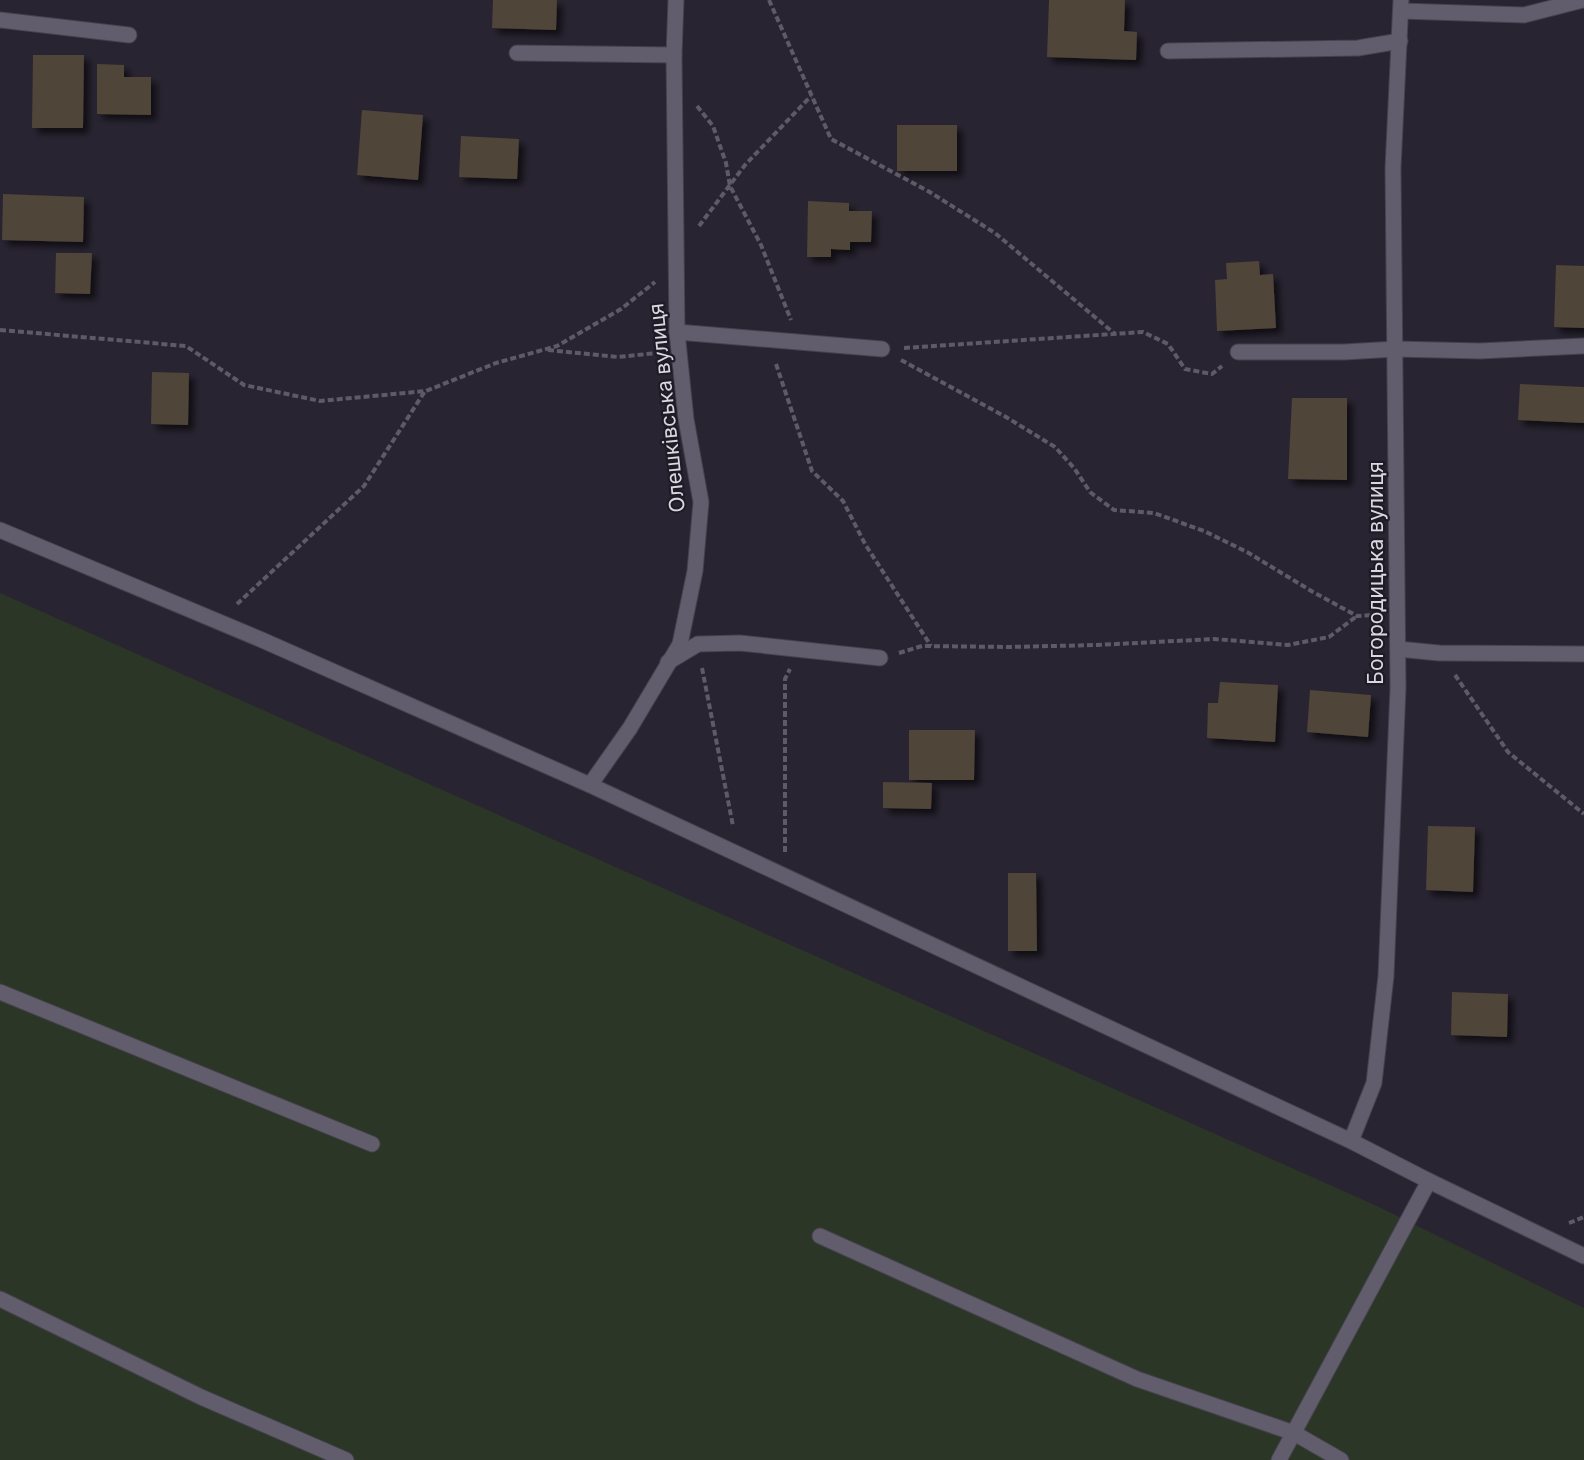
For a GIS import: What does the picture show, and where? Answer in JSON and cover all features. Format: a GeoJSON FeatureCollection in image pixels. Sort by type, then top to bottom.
{"type":"FeatureCollection","features":[{"type":"Feature","properties":{"kind":"street","name":"Олешківська вулиця"},"geometry":{"type":"LineString","coordinates":[[590,785],[630,728],[680,644],[695,571],[701,502],[686,419],[677,332],[674,55],[676,0]]}},
{"type":"Feature","properties":{"kind":"street"},"geometry":{"type":"LineString","coordinates":[[1401,5],[1524,15],[1583,0]]}},
{"type":"Feature","properties":{"kind":"street","name":"Богородицька вулиця"},"geometry":{"type":"LineString","coordinates":[[1351,1141],[1374,1083],[1386,976],[1398,649],[1394,168],[1401,5]]}},
{"type":"Feature","properties":{"kind":"street"},"geometry":{"type":"LineString","coordinates":[[0,20],[129,35]]}},
{"type":"Feature","properties":{"kind":"street"},"geometry":{"type":"LineString","coordinates":[[1168,51],[1358,48],[1400,40]]}},
{"type":"Feature","properties":{"kind":"street"},"geometry":{"type":"LineString","coordinates":[[517,53],[674,55]]}},
{"type":"Feature","properties":{"kind":"street"},"geometry":{"type":"LineString","coordinates":[[677,332],[882,349]]}},
{"type":"Feature","properties":{"kind":"street"},"geometry":{"type":"LineString","coordinates":[[1238,352],[1344,352],[1396,349],[1480,351],[1582,346]]}},
{"type":"Feature","properties":{"kind":"street"},"geometry":{"type":"LineString","coordinates":[[0,530],[218,621],[590,785],[1351,1141],[1584,1256]]}},
{"type":"Feature","properties":{"kind":"street"},"geometry":{"type":"LineString","coordinates":[[668,662],[698,644],[740,644],[880,658]]}},
{"type":"Feature","properties":{"kind":"street"},"geometry":{"type":"LineString","coordinates":[[1398,649],[1439,652],[1584,654]]}},
{"type":"Feature","properties":{"kind":"street"},"geometry":{"type":"LineString","coordinates":[[0,992],[372,1144]]}},
{"type":"Feature","properties":{"kind":"street"},"geometry":{"type":"LineString","coordinates":[[1279,1460],[1429,1181]]}},
{"type":"Feature","properties":{"kind":"street"},"geometry":{"type":"LineString","coordinates":[[820,1236],[1137,1379],[1294,1433],[1341,1460]]}},
{"type":"Feature","properties":{"kind":"street"},"geometry":{"type":"LineString","coordinates":[[0,1299],[201,1397],[346,1460]]}},
{"type":"Feature","properties":{"kind":"path"},"geometry":{"type":"LineString","coordinates":[[769,0],[831,139],[928,191],[995,233],[1115,334]]}},
{"type":"Feature","properties":{"kind":"path"},"geometry":{"type":"LineString","coordinates":[[675,81],[713,126],[726,163],[730,186],[761,245],[800,342]]}},
{"type":"Feature","properties":{"kind":"path"},"geometry":{"type":"LineString","coordinates":[[0,330],[186,346],[244,385],[320,401],[426,391],[496,363],[557,346],[621,309],[676,258],[745,165],[812,96]]}},
{"type":"Feature","properties":{"kind":"path"},"geometry":{"type":"LineString","coordinates":[[882,349],[1143,332],[1168,344],[1185,369],[1212,374],[1238,352]]}},
{"type":"Feature","properties":{"kind":"path"},"geometry":{"type":"LineString","coordinates":[[768,340],[812,471],[843,501],[865,544],[931,646]]}},
{"type":"Feature","properties":{"kind":"path"},"geometry":{"type":"LineString","coordinates":[[882,349],[1055,447],[1074,468],[1089,492],[1114,510],[1154,513],[1204,531],[1247,552],[1358,616],[1398,614]]}},
{"type":"Feature","properties":{"kind":"path"},"geometry":{"type":"LineString","coordinates":[[544,350],[618,357],[680,351]]}},
{"type":"Feature","properties":{"kind":"path"},"geometry":{"type":"LineString","coordinates":[[218,621],[364,486],[426,391]]}},
{"type":"Feature","properties":{"kind":"path"},"geometry":{"type":"LineString","coordinates":[[880,658],[922,646],[1009,648],[1214,639],[1288,645],[1329,637],[1358,616]]}},
{"type":"Feature","properties":{"kind":"path"},"geometry":{"type":"LineString","coordinates":[[698,644],[738,854]]}},
{"type":"Feature","properties":{"kind":"path"},"geometry":{"type":"LineString","coordinates":[[786,876],[784,679],[801,650]]}},
{"type":"Feature","properties":{"kind":"path"},"geometry":{"type":"LineString","coordinates":[[1439,652],[1508,752],[1584,814]]}},
{"type":"Feature","properties":{"kind":"green space"},"geometry":{"type":"Polygon","coordinates":[[[0,593],[1377,1206],[1584,1308],[1584,1460],[0,1460],[0,593]]]}},
{"type":"Feature","properties":{"kind":"building"},"geometry":{"type":"Polygon","coordinates":[[[493,0],[557,0],[556,30],[492,28],[493,0]]]}},
{"type":"Feature","properties":{"kind":"building"},"geometry":{"type":"Polygon","coordinates":[[[1049,0],[1125,0],[1124,31],[1137,32],[1136,60],[1047,57],[1049,0]]]}},
{"type":"Feature","properties":{"kind":"building"},"geometry":{"type":"Polygon","coordinates":[[[33,55],[84,55],[83,128],[32,128],[33,55]]]}},
{"type":"Feature","properties":{"kind":"building"},"geometry":{"type":"Polygon","coordinates":[[[97,64],[124,65],[124,77],[151,77],[151,115],[97,114],[97,64]]]}},
{"type":"Feature","properties":{"kind":"building"},"geometry":{"type":"Polygon","coordinates":[[[362,110],[423,115],[418,180],[357,175],[362,110]]]}},
{"type":"Feature","properties":{"kind":"building"},"geometry":{"type":"Polygon","coordinates":[[[897,125],[957,125],[957,171],[897,171],[897,125]]]}},
{"type":"Feature","properties":{"kind":"building"},"geometry":{"type":"Polygon","coordinates":[[[461,136],[519,139],[517,179],[459,177],[461,136]]]}},
{"type":"Feature","properties":{"kind":"building"},"geometry":{"type":"Polygon","coordinates":[[[3,194],[84,197],[83,242],[2,240],[3,194]]]}},
{"type":"Feature","properties":{"kind":"building"},"geometry":{"type":"Polygon","coordinates":[[[808,201],[849,203],[849,211],[872,211],[871,242],[850,242],[850,250],[831,249],[831,257],[807,257],[808,201]]]}},
{"type":"Feature","properties":{"kind":"building"},"geometry":{"type":"Polygon","coordinates":[[[56,253],[92,253],[90,294],[55,293],[56,253]]]}},
{"type":"Feature","properties":{"kind":"building"},"geometry":{"type":"Polygon","coordinates":[[[1259,261],[1260,275],[1273,274],[1276,328],[1217,331],[1215,280],[1227,279],[1226,263],[1259,261]]]}},
{"type":"Feature","properties":{"kind":"building"},"geometry":{"type":"Polygon","coordinates":[[[1556,265],[1584,266],[1584,328],[1554,327],[1556,265]]]}},
{"type":"Feature","properties":{"kind":"building"},"geometry":{"type":"Polygon","coordinates":[[[152,372],[189,373],[188,425],[151,424],[152,372]]]}},
{"type":"Feature","properties":{"kind":"building"},"geometry":{"type":"Polygon","coordinates":[[[1520,384],[1584,387],[1584,423],[1518,420],[1520,384]]]}},
{"type":"Feature","properties":{"kind":"building"},"geometry":{"type":"Polygon","coordinates":[[[1292,398],[1347,398],[1347,480],[1288,479],[1292,398]]]}},
{"type":"Feature","properties":{"kind":"building"},"geometry":{"type":"Polygon","coordinates":[[[1220,682],[1278,685],[1275,742],[1207,738],[1208,703],[1218,703],[1220,682]]]}},
{"type":"Feature","properties":{"kind":"building"},"geometry":{"type":"Polygon","coordinates":[[[1310,690],[1371,695],[1368,737],[1307,732],[1310,690]]]}},
{"type":"Feature","properties":{"kind":"building"},"geometry":{"type":"Polygon","coordinates":[[[909,730],[975,730],[974,780],[909,780],[909,730]]]}},
{"type":"Feature","properties":{"kind":"building"},"geometry":{"type":"Polygon","coordinates":[[[883,782],[932,783],[931,809],[883,808],[883,782]]]}},
{"type":"Feature","properties":{"kind":"building"},"geometry":{"type":"Polygon","coordinates":[[[1428,826],[1475,827],[1473,892],[1426,890],[1428,826]]]}},
{"type":"Feature","properties":{"kind":"building"},"geometry":{"type":"Polygon","coordinates":[[[1008,873],[1036,873],[1037,951],[1008,951],[1008,873]]]}},
{"type":"Feature","properties":{"kind":"building"},"geometry":{"type":"Polygon","coordinates":[[[1452,992],[1508,994],[1507,1037],[1451,1035],[1452,992]]]}}]}
